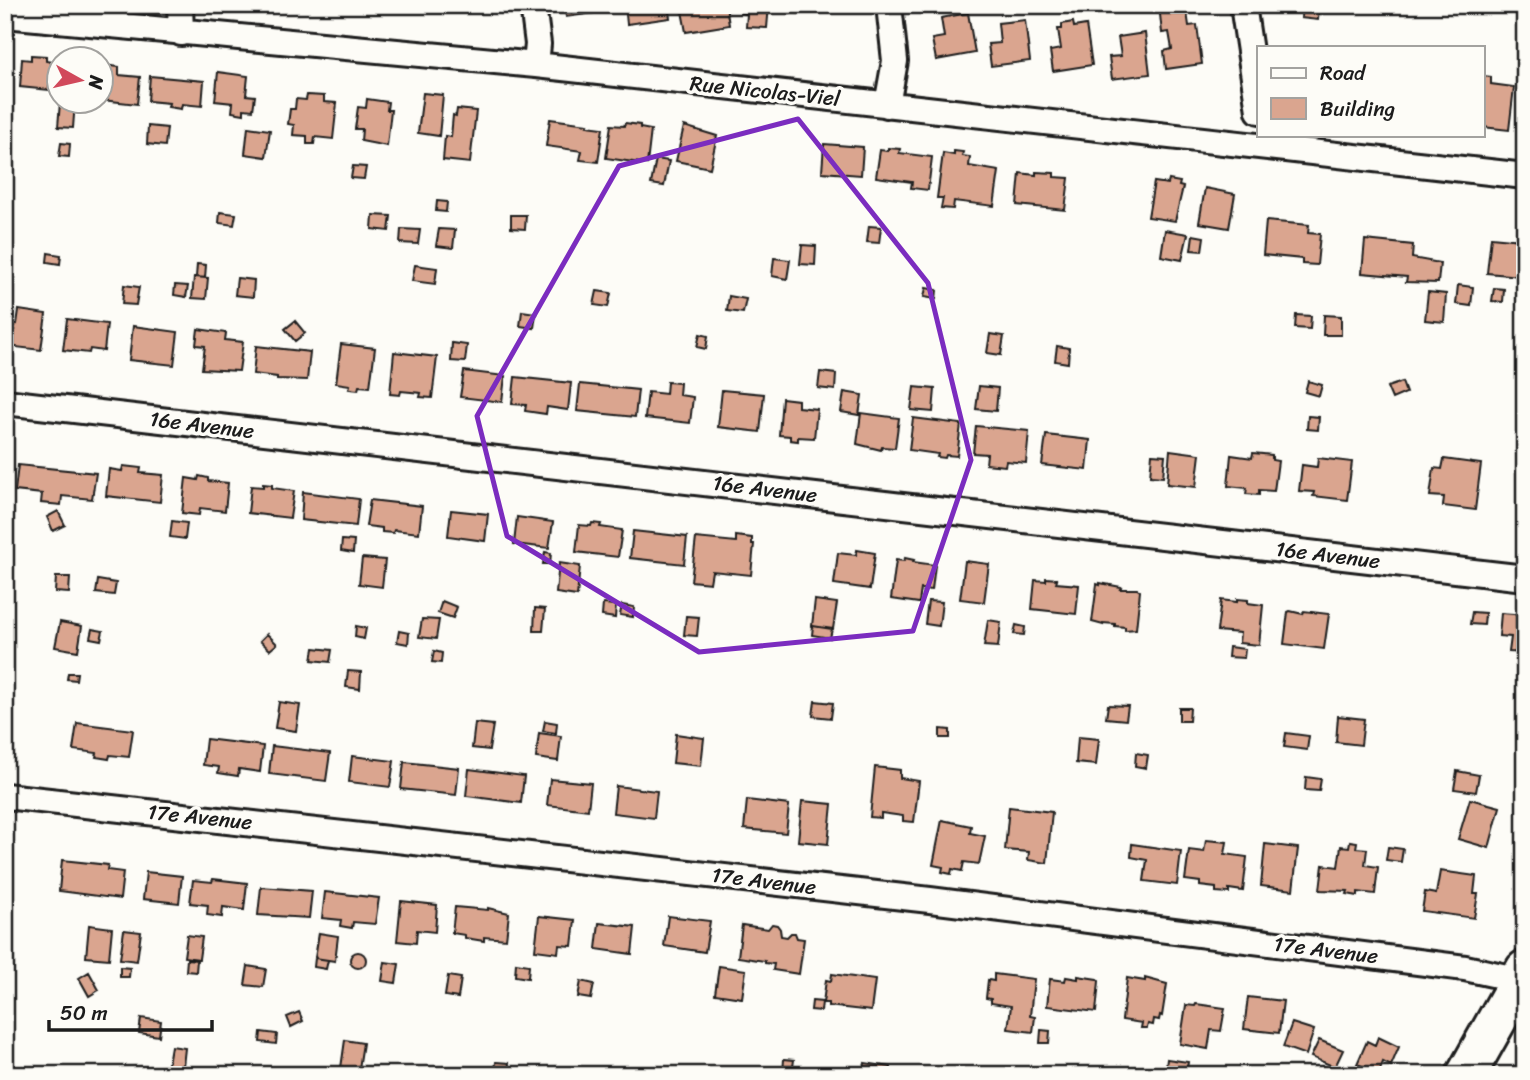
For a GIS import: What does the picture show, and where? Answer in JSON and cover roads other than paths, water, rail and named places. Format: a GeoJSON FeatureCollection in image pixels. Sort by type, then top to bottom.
{"type":"FeatureCollection","features":[{"type":"Feature","properties":{"kind":"main road"},"geometry":{"type":"LineString","coordinates":[[1466,1075],[1523,977]]}},
{"type":"Feature","properties":{"kind":"street"},"geometry":{"type":"LineString","coordinates":[[180,5],[181,33]]}},
{"type":"Feature","properties":{"kind":"street"},"geometry":{"type":"LineString","coordinates":[[533,5],[538,44],[536,65]]}},
{"type":"Feature","properties":{"kind":"street"},"geometry":{"type":"LineString","coordinates":[[887,105],[895,61],[889,5]]}},
{"type":"Feature","properties":{"kind":"street"},"geometry":{"type":"LineString","coordinates":[[1243,5],[1257,98]]}},
{"type":"Feature","properties":{"kind":"street","name":"Rue Nicolas-Viel"},"geometry":{"type":"LineString","coordinates":[[5,15],[536,65],[887,105],[1263,141],[1525,176]]}},
{"type":"Feature","properties":{"kind":"street","name":"16e Avenue"},"geometry":{"type":"LineString","coordinates":[[5,402],[1525,578]]}},
{"type":"Feature","properties":{"kind":"street","name":"17e Avenue"},"geometry":{"type":"LineString","coordinates":[[5,796],[930,900],[1523,977]]}}]}
